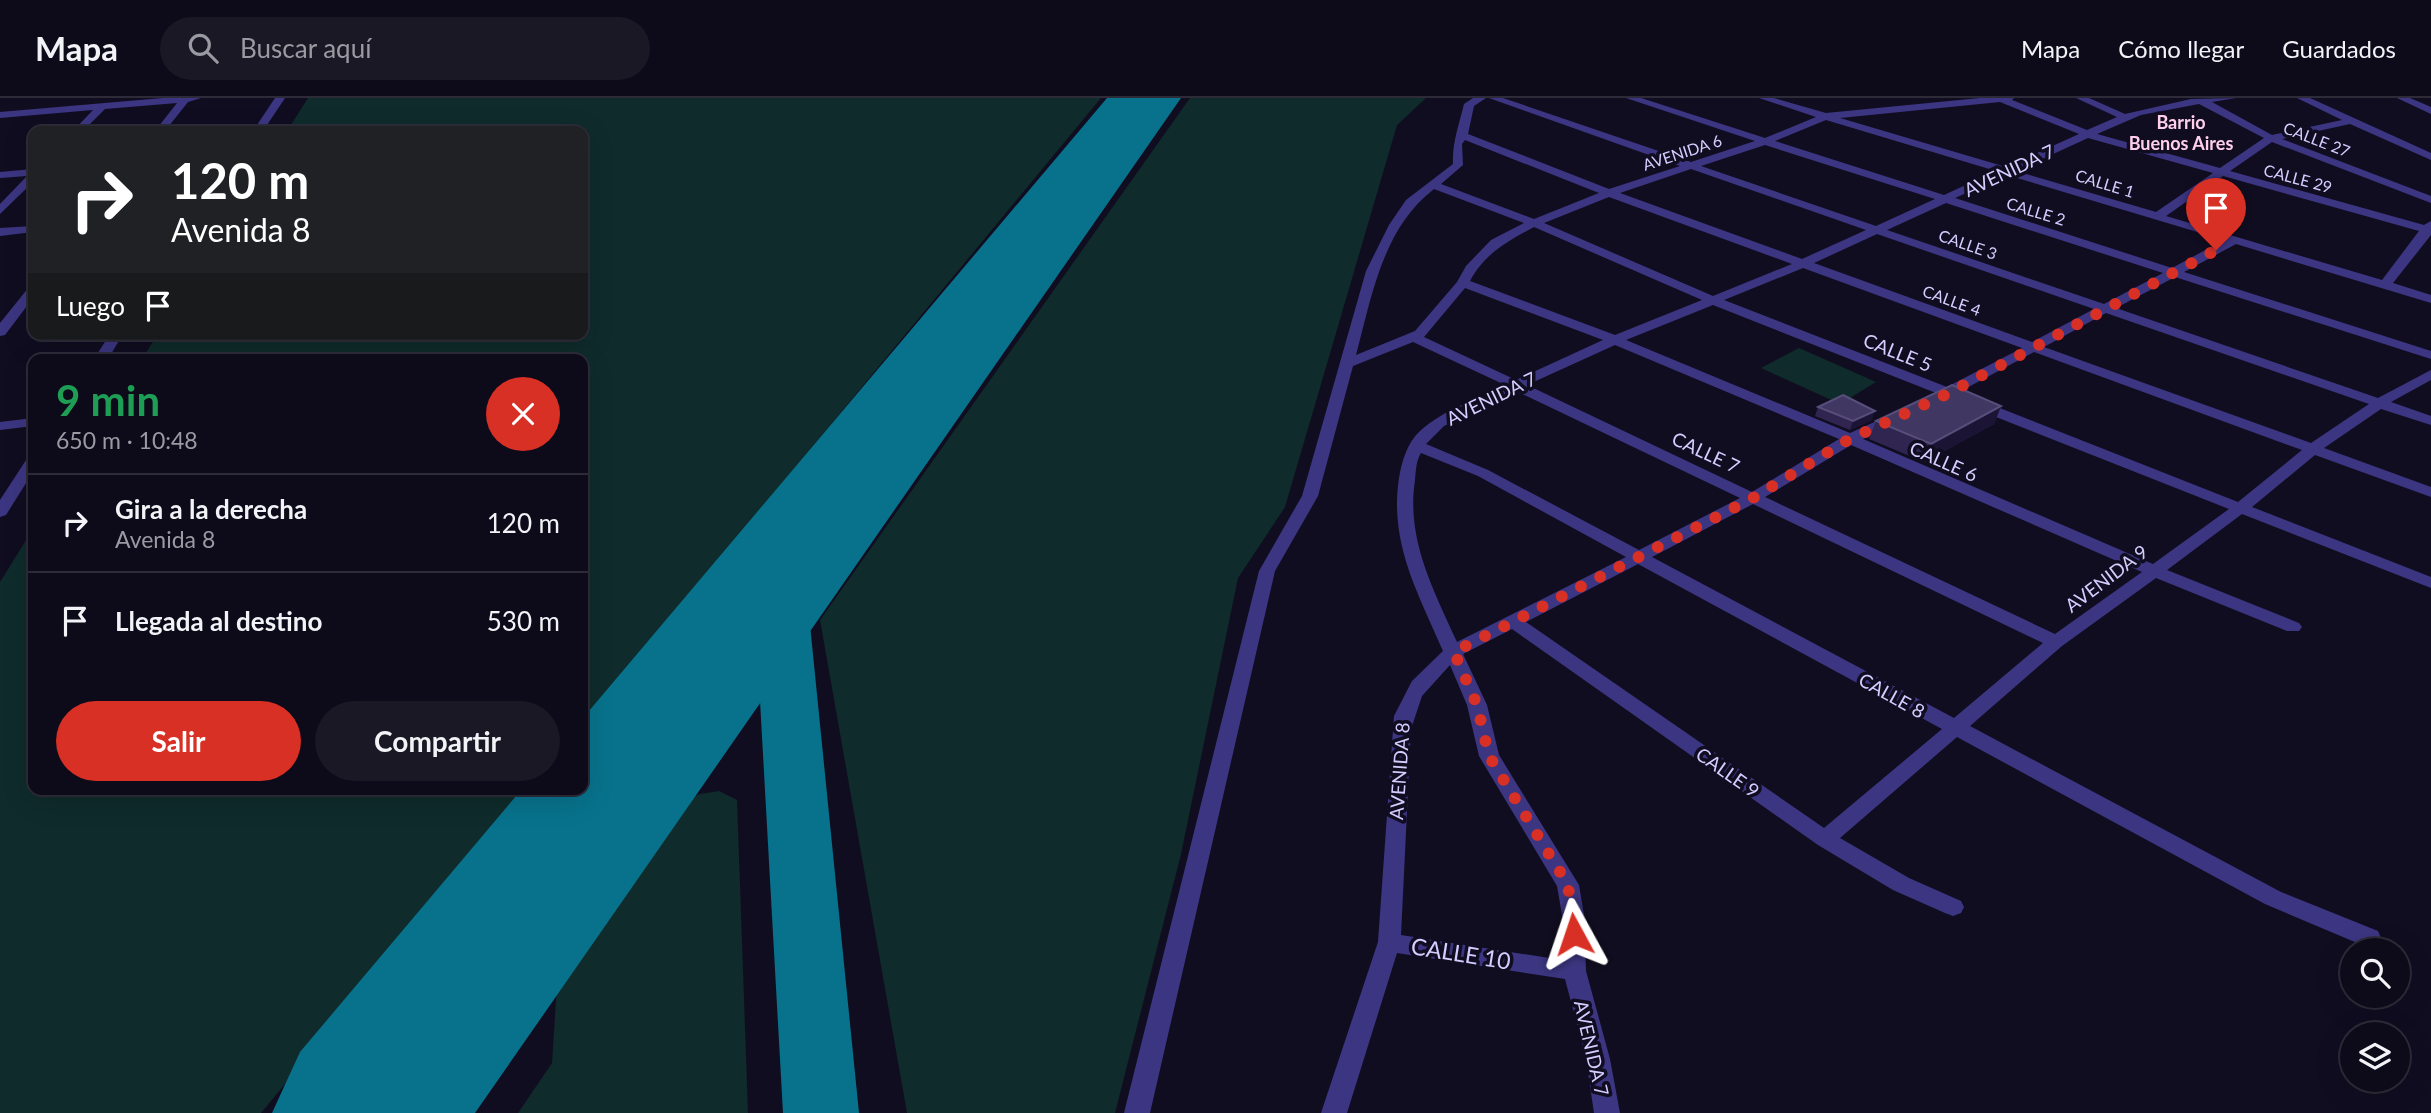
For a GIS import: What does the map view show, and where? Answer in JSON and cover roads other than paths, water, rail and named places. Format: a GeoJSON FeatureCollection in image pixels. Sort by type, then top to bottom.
{"type":"FeatureCollection","features":[{"type":"Feature","properties":{"kind":"street"},"geometry":{"type":"LineString","coordinates":[[0,122],[4,114],[23,98]]}},
{"type":"Feature","properties":{"kind":"street"},"geometry":{"type":"LineString","coordinates":[[164,126],[186,98]]}},
{"type":"Feature","properties":{"kind":"street"},"geometry":{"type":"LineString","coordinates":[[4,114],[105,102],[196,98]]}},
{"type":"Feature","properties":{"kind":"street"},"geometry":{"type":"LineString","coordinates":[[261,126],[280,98]]}},
{"type":"Feature","properties":{"kind":"street"},"geometry":{"type":"LineString","coordinates":[[1137,1113],[1268,571],[1310,496],[1372,271],[1410,202],[1458,165],[1457,144],[1464,136],[1469,104],[1481,98]]}},
{"type":"Feature","properties":{"kind":"street","name":"CALLE 3"},"geometry":{"type":"LineString","coordinates":[[1493,98],[2431,421]]}},
{"type":"Feature","properties":{"kind":"street","name":"CALLE 2"},"geometry":{"type":"LineString","coordinates":[[1630,98],[2431,355]]}},
{"type":"Feature","properties":{"kind":"street","name":"CALLE 1"},"geometry":{"type":"LineString","coordinates":[[1767,99],[1782,98]]}},
{"type":"Feature","properties":{"kind":"street"},"geometry":{"type":"LineString","coordinates":[[1788,98],[1804,110]]}},
{"type":"Feature","properties":{"kind":"street"},"geometry":{"type":"LineString","coordinates":[[1882,98],[1898,108]]}},
{"type":"Feature","properties":{"kind":"street","name":"CALLE 29"},"geometry":{"type":"LineString","coordinates":[[1999,98],[2087,134],[2221,174],[2429,228]]}},
{"type":"Feature","properties":{"kind":"street","name":"AVENIDA 6"},"geometry":{"type":"LineString","coordinates":[[1414,337],[1420,334],[1463,283],[1470,269],[1495,243],[1534,223],[1609,193],[1766,141],[1827,116],[2008,98]]}},
{"type":"Feature","properties":{"kind":"street"},"geometry":{"type":"LineString","coordinates":[[2081,98],[2125,117]]}},
{"type":"Feature","properties":{"kind":"street","name":"AVENIDA 7"},"geometry":{"type":"LineString","coordinates":[[1607,1113],[1598,1059],[1574,971],[1573,915],[1568,885],[1489,756],[1477,705],[1417,573],[1407,536],[1405,477],[1417,446],[1439,423],[1515,385],[1614,339],[1802,264],[2125,117],[2199,99],[2231,98]]}},
{"type":"Feature","properties":{"kind":"street"},"geometry":{"type":"LineString","coordinates":[[2302,98],[2431,157]]}},
{"type":"Feature","properties":{"kind":"street"},"geometry":{"type":"LineString","coordinates":[[2402,98],[2431,111]]}},
{"type":"Feature","properties":{"kind":"street","name":"CALLE 1"},"geometry":{"type":"LineString","coordinates":[[1767,99],[2431,299]]}},
{"type":"Feature","properties":{"kind":"street","name":"CALLE 27"},"geometry":{"type":"LineString","coordinates":[[2199,99],[2271,138],[2431,200]]}},
{"type":"Feature","properties":{"kind":"street"},"geometry":{"type":"LineString","coordinates":[[83,126],[105,102]]}},
{"type":"Feature","properties":{"kind":"street"},"geometry":{"type":"LineString","coordinates":[[2158,216],[2271,138],[2350,121]]}},
{"type":"Feature","properties":{"kind":"street","name":"CALLE 4"},"geometry":{"type":"LineString","coordinates":[[1464,136],[1609,193],[2431,492]]}},
{"type":"Feature","properties":{"kind":"street"},"geometry":{"type":"LineString","coordinates":[[0,174],[28,174]]}},
{"type":"Feature","properties":{"kind":"street"},"geometry":{"type":"LineString","coordinates":[[0,211],[28,180]]}},
{"type":"Feature","properties":{"kind":"street","name":"CALLE 5"},"geometry":{"type":"LineString","coordinates":[[1432,184],[1534,223],[1712,300],[1947,394],[2431,583]]}},
{"type":"Feature","properties":{"kind":"street"},"geometry":{"type":"LineString","coordinates":[[2385,285],[2429,228]]}},
{"type":"Feature","properties":{"kind":"street"},"geometry":{"type":"LineString","coordinates":[[0,232],[28,229]]}},
{"type":"Feature","properties":{"kind":"street","name":"AVENIDA 8"},"geometry":{"type":"LineString","coordinates":[[1334,1113],[1389,942],[1405,707],[1418,685],[1454,652],[1753,498],[1848,440],[1947,394],[2236,239]]}},
{"type":"Feature","properties":{"kind":"street","name":"CALLE 6"},"geometry":{"type":"LineString","coordinates":[[1463,283],[1614,339],[2149,571],[2293,627]]}},
{"type":"Feature","properties":{"kind":"street"},"geometry":{"type":"LineString","coordinates":[[0,332],[6,317],[28,295]]}},
{"type":"Feature","properties":{"kind":"street"},"geometry":{"type":"LineString","coordinates":[[6,317],[28,314]]}},
{"type":"Feature","properties":{"kind":"street"},"geometry":{"type":"LineString","coordinates":[[1347,363],[1414,337]]}},
{"type":"Feature","properties":{"kind":"street","name":"CALLE 7"},"geometry":{"type":"LineString","coordinates":[[1414,337],[2056,642]]}},
{"type":"Feature","properties":{"kind":"street","name":"AVENIDA 9"},"geometry":{"type":"LineString","coordinates":[[1825,839],[1952,727],[2056,642],[2149,571],[2239,509],[2312,449],[2380,403],[2431,374]]}},
{"type":"Feature","properties":{"kind":"street"},"geometry":{"type":"LineString","coordinates":[[0,426],[28,423]]}},
{"type":"Feature","properties":{"kind":"street","name":"CALLE 8"},"geometry":{"type":"LineString","coordinates":[[1417,446],[1483,473],[2273,898],[2370,938]]}},
{"type":"Feature","properties":{"kind":"street"},"geometry":{"type":"LineString","coordinates":[[0,512],[28,468]]}},
{"type":"Feature","properties":{"kind":"street","name":"CALLE 9"},"geometry":{"type":"LineString","coordinates":[[1512,621],[1825,839],[1901,884],[1953,908]]}},
{"type":"Feature","properties":{"kind":"street","name":"CALLE 10"},"geometry":{"type":"LineString","coordinates":[[1389,942],[1574,971]]}},
{"type":"Feature","properties":{"kind":"district","name":"Barrio Buenos Aires"},"geometry":{"type":"Point","coordinates":[2181,132]}}]}
